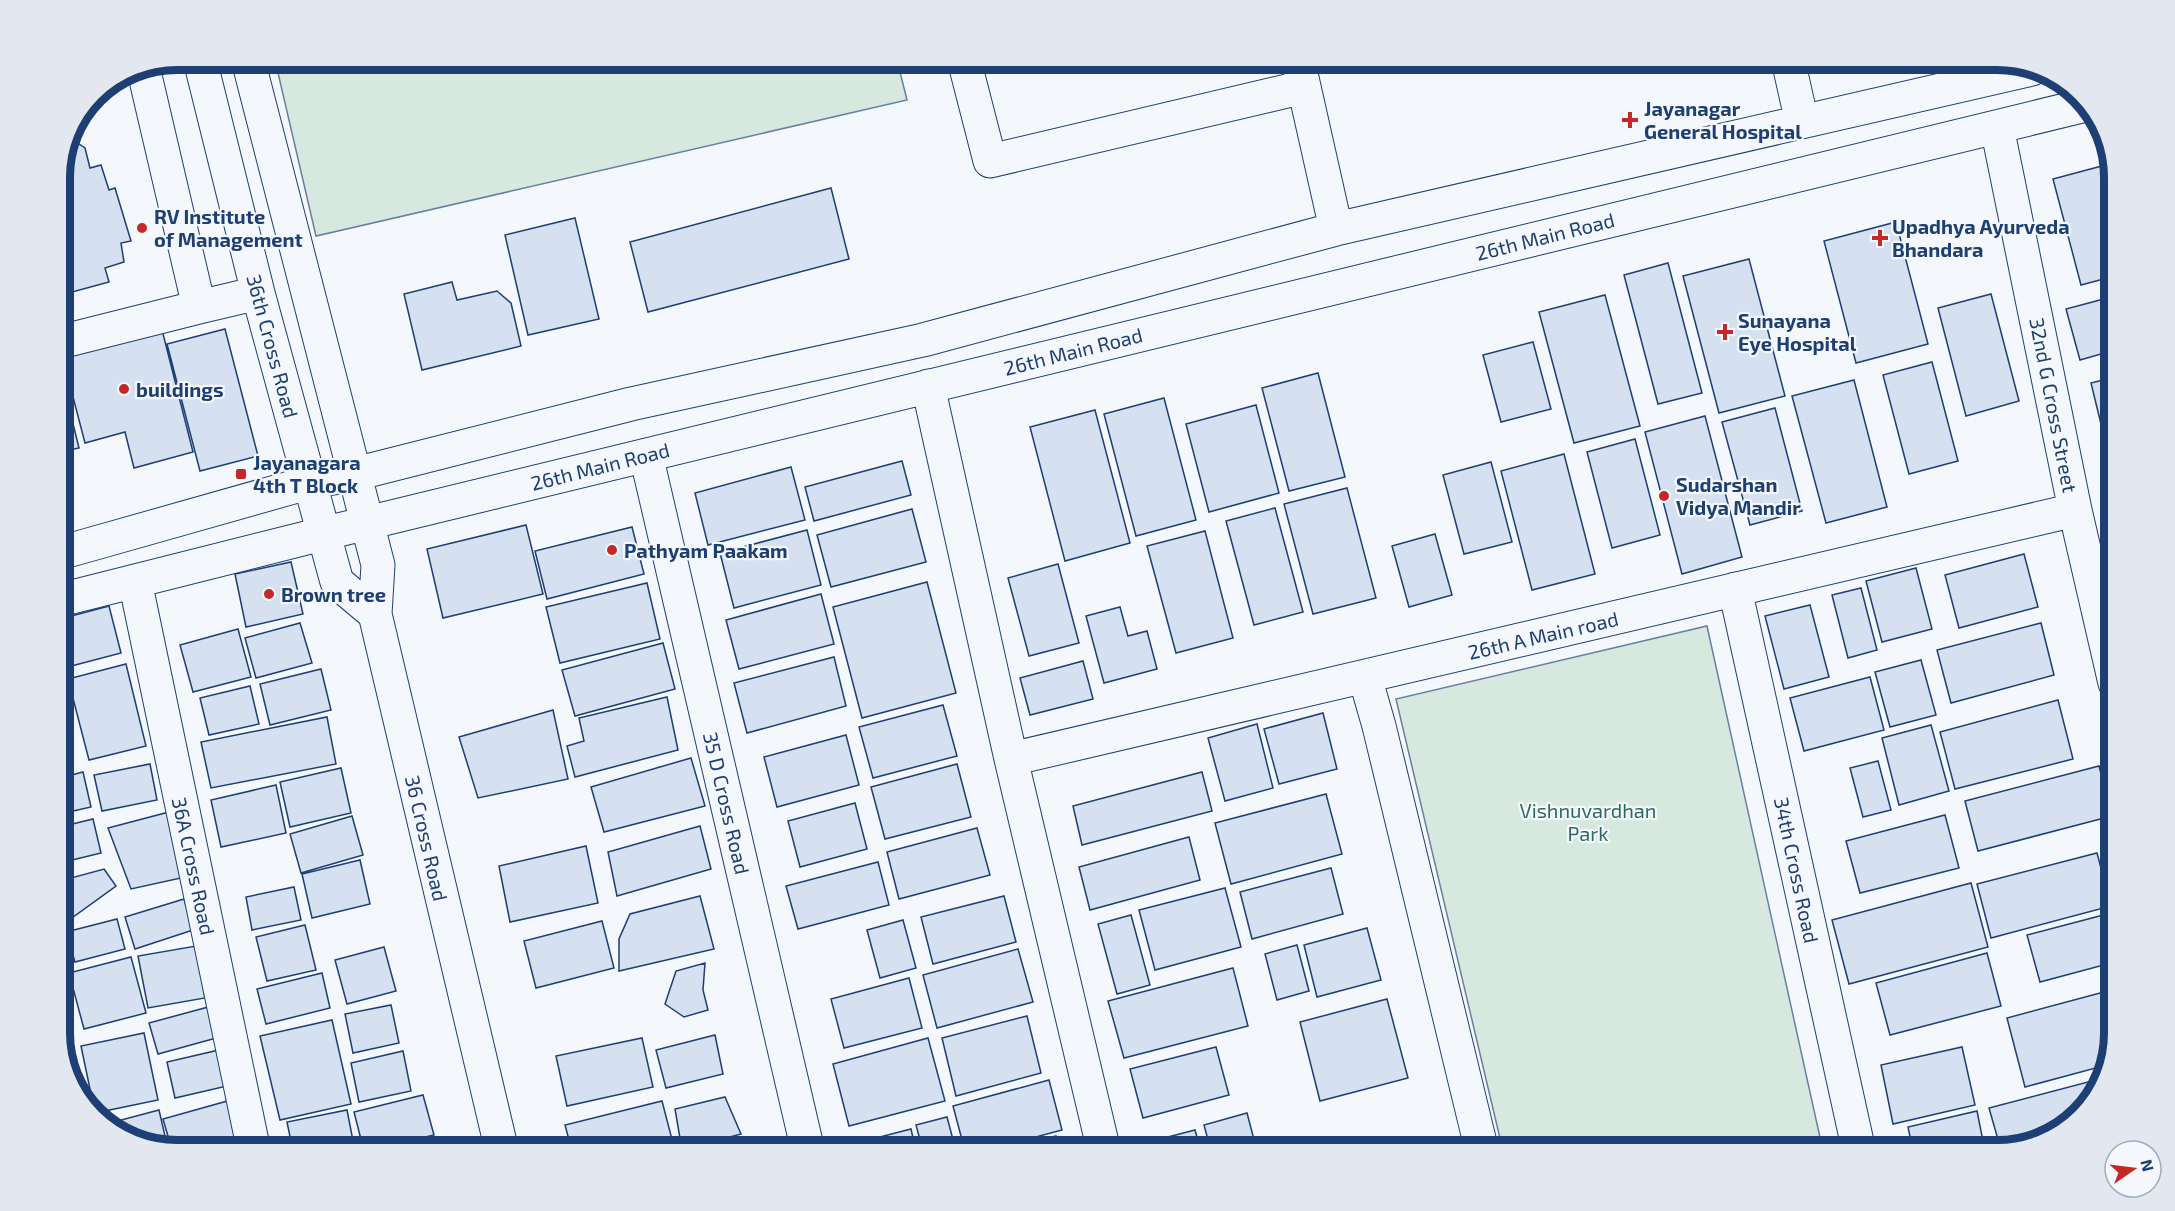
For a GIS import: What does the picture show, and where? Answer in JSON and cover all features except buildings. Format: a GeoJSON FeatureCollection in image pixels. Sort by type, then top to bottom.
{"type":"FeatureCollection","features":[{"type":"Feature","properties":{"kind":"street"},"geometry":{"type":"LineString","coordinates":[[1790,70],[1802,122]]}},
{"type":"Feature","properties":{"kind":"street","name":"36th Cross Road"},"geometry":{"type":"LineString","coordinates":[[203,71],[258,293],[311,482],[322,534],[337,582],[375,614]]}},
{"type":"Feature","properties":{"kind":"street"},"geometry":{"type":"LineString","coordinates":[[251,71],[355,474]]}},
{"type":"Feature","properties":{"kind":"street"},"geometry":{"type":"LineString","coordinates":[[967,71],[990,161],[1301,73],[1336,229]]}},
{"type":"Feature","properties":{"kind":"street"},"geometry":{"type":"LineString","coordinates":[[71,549],[311,482],[355,474],[631,404],[923,340],[1336,229],[2017,72]]}},
{"type":"Feature","properties":{"kind":"street"},"geometry":{"type":"LineString","coordinates":[[144,76],[199,307]]}},
{"type":"Feature","properties":{"kind":"street","name":"26th Main Road"},"geometry":{"type":"LineString","coordinates":[[71,597],[367,523],[2078,107]]}},
{"type":"Feature","properties":{"kind":"street","name":"32nd G Cross Street"},"geometry":{"type":"LineString","coordinates":[[1997,127],[2075,510],[2104,635]]}},
{"type":"Feature","properties":{"kind":"street"},"geometry":{"type":"LineString","coordinates":[[71,339],[258,293]]}},
{"type":"Feature","properties":{"kind":"street"},"geometry":{"type":"LineString","coordinates":[[928,386],[1011,759],[1101,1140]]}},
{"type":"Feature","properties":{"kind":"street","name":"35 D Cross Road"},"geometry":{"type":"LineString","coordinates":[[646,455],[804,1140]]}},
{"type":"Feature","properties":{"kind":"street","name":"36 Cross Road"},"geometry":{"type":"LineString","coordinates":[[355,474],[378,565],[375,614],[499,1140]]}},
{"type":"Feature","properties":{"kind":"street","name":"26th A Main road"},"geometry":{"type":"LineString","coordinates":[[1011,759],[2075,510]]}},
{"type":"Feature","properties":{"kind":"street","name":"36A Cross Road"},"geometry":{"type":"LineString","coordinates":[[135,581],[252,1140]]}},
{"type":"Feature","properties":{"kind":"street","name":"34th Cross Road"},"geometry":{"type":"LineString","coordinates":[[1735,589],[1857,1140]]}},
{"type":"Feature","properties":{"kind":"street"},"geometry":{"type":"LineString","coordinates":[[1365,677],[1379,726],[1479,1140]]}},
{"type":"Feature","properties":{"kind":"green space"},"geometry":{"type":"Polygon","coordinates":[[[278,71],[900,71],[907,100],[316,236],[278,71]]]}},
{"type":"Feature","properties":{"kind":"green space","name":"Vishnuvardhan Park"},"geometry":{"type":"Polygon","coordinates":[[[1707,626],[1821,1140],[1500,1140],[1396,699],[1707,626]]]}},
{"type":"Feature","properties":{"kind":"place","name":"Jayanagar General Hospital"},"geometry":{"type":"Point","coordinates":[1630,120]}},
{"type":"Feature","properties":{"kind":"place","name":"RV Institute of Management"},"geometry":{"type":"Point","coordinates":[142,228]}},
{"type":"Feature","properties":{"kind":"place","name":"Upadhya Ayurveda Bhandara"},"geometry":{"type":"Point","coordinates":[1880,238]}},
{"type":"Feature","properties":{"kind":"place","name":"Sunayana Eye Hospital"},"geometry":{"type":"Point","coordinates":[1725,332]}},
{"type":"Feature","properties":{"kind":"place","name":"buildings"},"geometry":{"type":"Point","coordinates":[124,389]}},
{"type":"Feature","properties":{"kind":"place","name":"Jayanagara 4th T Block"},"geometry":{"type":"Point","coordinates":[241,474]}},
{"type":"Feature","properties":{"kind":"place","name":"Sudarshan Vidya Mandir"},"geometry":{"type":"Point","coordinates":[1664,496]}},
{"type":"Feature","properties":{"kind":"place","name":"Pathyam Paakam"},"geometry":{"type":"Point","coordinates":[612,550]}},
{"type":"Feature","properties":{"kind":"place","name":"Brown tree"},"geometry":{"type":"Point","coordinates":[269,594]}}]}
